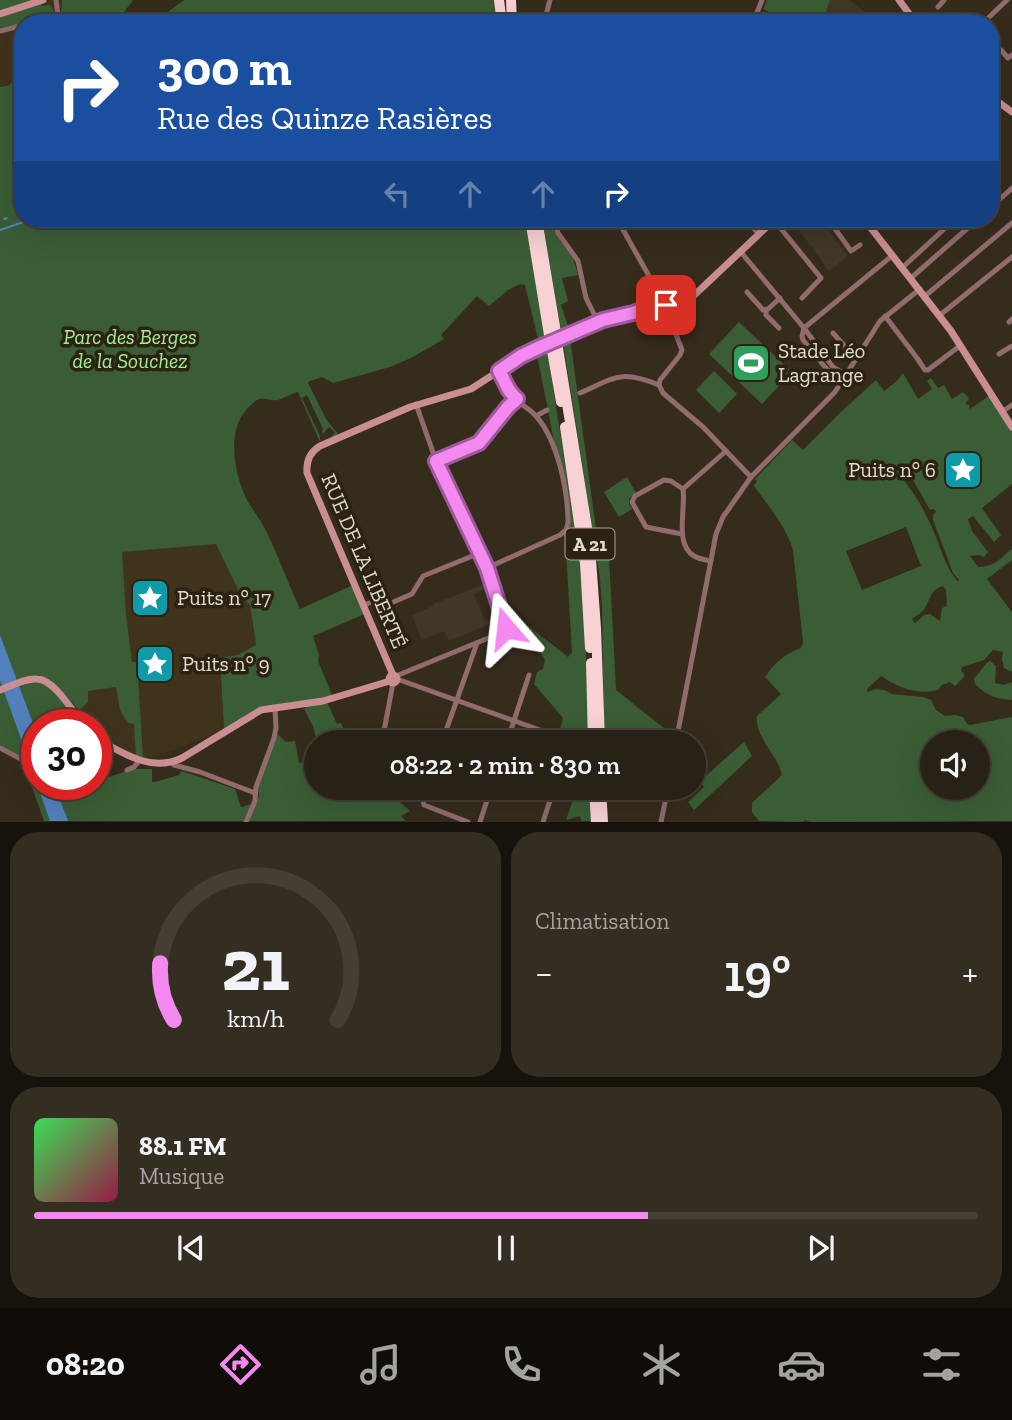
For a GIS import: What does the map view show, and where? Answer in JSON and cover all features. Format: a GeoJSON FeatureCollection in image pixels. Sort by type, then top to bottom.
{"type":"FeatureCollection","features":[{"type":"Feature","properties":{"kind":"highway","name":"A 21"},"geometry":{"type":"LineString","coordinates":[[532,228],[590,546],[600,730]]}},
{"type":"Feature","properties":{"kind":"highway","name":"A 21"},"geometry":{"type":"LineString","coordinates":[[538,228],[552,334]]}},
{"type":"Feature","properties":{"kind":"highway","name":"A 21"},"geometry":{"type":"LineString","coordinates":[[555,349],[585,564],[593,730]]}},
{"type":"Feature","properties":{"kind":"highway"},"geometry":{"type":"LineString","coordinates":[[595,800],[596,821]]}},
{"type":"Feature","properties":{"kind":"highway"},"geometry":{"type":"LineString","coordinates":[[602,800],[603,821]]}},
{"type":"Feature","properties":{"kind":"street"},"geometry":{"type":"LineString","coordinates":[[0,14],[43,0]]}},
{"type":"Feature","properties":{"kind":"street"},"geometry":{"type":"LineString","coordinates":[[938,7],[944,0]]}},
{"type":"Feature","properties":{"kind":"street"},"geometry":{"type":"LineString","coordinates":[[997,0],[999,7]]}},
{"type":"Feature","properties":{"kind":"street"},"geometry":{"type":"LineString","coordinates":[[992,14],[1007,0]]}},
{"type":"Feature","properties":{"kind":"street"},"geometry":{"type":"LineString","coordinates":[[678,730],[711,561],[720,524],[728,508],[751,477],[835,392],[880,321],[923,293],[1012,223]]}},
{"type":"Feature","properties":{"kind":"street"},"geometry":{"type":"LineString","coordinates":[[557,228],[578,261],[586,298],[598,322]]}},
{"type":"Feature","properties":{"kind":"street"},"geometry":{"type":"LineString","coordinates":[[622,228],[671,308],[673,327],[681,346],[682,352],[660,380],[663,393],[703,427],[751,477]]}},
{"type":"Feature","properties":{"kind":"street"},"geometry":{"type":"LineString","coordinates":[[753,228],[758,234]]}},
{"type":"Feature","properties":{"kind":"street"},"geometry":{"type":"LineString","coordinates":[[396,678],[503,632],[506,628],[487,568],[436,461],[416,404],[471,389],[530,351],[598,322],[633,313],[671,308],[687,302],[764,228]]}},
{"type":"Feature","properties":{"kind":"street"},"geometry":{"type":"LineString","coordinates":[[781,228],[821,278],[802,298]]}},
{"type":"Feature","properties":{"kind":"street"},"geometry":{"type":"LineString","coordinates":[[834,228],[851,251],[860,245]]}},
{"type":"Feature","properties":{"kind":"street"},"geometry":{"type":"LineString","coordinates":[[871,228],[940,315],[1012,426]]}},
{"type":"Feature","properties":{"kind":"street"},"geometry":{"type":"LineString","coordinates":[[903,267],[945,228]]}},
{"type":"Feature","properties":{"kind":"street"},"geometry":{"type":"LineString","coordinates":[[911,278],[968,228]]}},
{"type":"Feature","properties":{"kind":"street"},"geometry":{"type":"LineString","coordinates":[[740,251],[833,367],[846,375]]}},
{"type":"Feature","properties":{"kind":"street"},"geometry":{"type":"LineString","coordinates":[[841,382],[803,340],[804,328],[893,255]]}},
{"type":"Feature","properties":{"kind":"street"},"geometry":{"type":"LineString","coordinates":[[940,315],[1012,257]]}},
{"type":"Feature","properties":{"kind":"street"},"geometry":{"type":"LineString","coordinates":[[747,292],[766,310],[766,315],[779,328]]}},
{"type":"Feature","properties":{"kind":"street"},"geometry":{"type":"LineString","coordinates":[[766,310],[780,298]]}},
{"type":"Feature","properties":{"kind":"street"},"geometry":{"type":"LineString","coordinates":[[885,316],[925,370],[961,345]]}},
{"type":"Feature","properties":{"kind":"street"},"geometry":{"type":"LineString","coordinates":[[833,332],[855,358]]}},
{"type":"Feature","properties":{"kind":"street"},"geometry":{"type":"LineString","coordinates":[[999,354],[1012,346]]}},
{"type":"Feature","properties":{"kind":"street"},"geometry":{"type":"LineString","coordinates":[[487,568],[561,535],[566,530],[568,519],[556,450],[536,416],[508,391],[499,371]]}},
{"type":"Feature","properties":{"kind":"street"},"geometry":{"type":"LineString","coordinates":[[580,393],[622,376],[641,378],[659,385]]}},
{"type":"Feature","properties":{"kind":"street"},"geometry":{"type":"LineString","coordinates":[[436,461],[479,443],[517,399]]}},
{"type":"Feature","properties":{"kind":"street","name":"RUE DE LA LIBERTÉ"},"geometry":{"type":"LineString","coordinates":[[171,762],[259,711],[323,701],[396,678],[311,483],[307,463],[311,453],[320,446],[416,404]]}},
{"type":"Feature","properties":{"kind":"street"},"geometry":{"type":"LineString","coordinates":[[1003,411],[1012,405]]}},
{"type":"Feature","properties":{"kind":"street"},"geometry":{"type":"LineString","coordinates":[[536,416],[547,410]]}},
{"type":"Feature","properties":{"kind":"street"},"geometry":{"type":"LineString","coordinates":[[711,561],[693,556],[683,542],[683,489],[726,451]]}},
{"type":"Feature","properties":{"kind":"street"},"geometry":{"type":"LineString","coordinates":[[682,534],[646,527],[632,502],[635,496],[662,481],[671,481],[683,489]]}},
{"type":"Feature","properties":{"kind":"street"},"geometry":{"type":"LineString","coordinates":[[364,605],[380,598],[391,603],[407,597],[412,594],[423,576],[480,553]]}},
{"type":"Feature","properties":{"kind":"street"},"geometry":{"type":"LineString","coordinates":[[446,730],[477,643]]}},
{"type":"Feature","properties":{"kind":"street"},"geometry":{"type":"LineString","coordinates":[[511,730],[529,675]]}},
{"type":"Feature","properties":{"kind":"street"},"geometry":{"type":"LineString","coordinates":[[396,678],[540,730]]}},
{"type":"Feature","properties":{"kind":"street"},"geometry":{"type":"LineString","coordinates":[[385,730],[396,678]]}},
{"type":"Feature","properties":{"kind":"street"},"geometry":{"type":"LineString","coordinates":[[0,690],[36,679],[48,682],[70,709]]}},
{"type":"Feature","properties":{"kind":"street"},"geometry":{"type":"LineString","coordinates":[[246,821],[255,801],[255,793],[274,738],[275,708]]}},
{"type":"Feature","properties":{"kind":"street"},"geometry":{"type":"LineString","coordinates":[[112,746],[140,760],[150,763],[171,762],[255,793]]}},
{"type":"Feature","properties":{"kind":"street"},"geometry":{"type":"LineString","coordinates":[[0,748],[19,758]]}},
{"type":"Feature","properties":{"kind":"street"},"geometry":{"type":"LineString","coordinates":[[127,770],[134,768],[140,760]]}},
{"type":"Feature","properties":{"kind":"street"},"geometry":{"type":"LineString","coordinates":[[423,800],[424,806],[468,821]]}},
{"type":"Feature","properties":{"kind":"street"},"geometry":{"type":"LineString","coordinates":[[480,821],[487,800]]}},
{"type":"Feature","properties":{"kind":"street"},"geometry":{"type":"LineString","coordinates":[[543,821],[550,800]]}},
{"type":"Feature","properties":{"kind":"street"},"geometry":{"type":"LineString","coordinates":[[661,821],[665,800]]}},
{"type":"Feature","properties":{"kind":"shaded area"},"geometry":{"type":"Polygon","coordinates":[[[0,0],[62,0],[61,14],[14,14],[14,80],[8,86],[0,87],[0,0]]]}},
{"type":"Feature","properties":{"kind":"shaded area"},"geometry":{"type":"Polygon","coordinates":[[[830,0],[850,0],[867,14],[825,14],[830,0]]]}},
{"type":"Feature","properties":{"kind":"shaded area"},"geometry":{"type":"Polygon","coordinates":[[[797,228],[827,228],[848,256],[829,271],[797,228]]]}},
{"type":"Feature","properties":{"kind":"shaded area"},"geometry":{"type":"Polygon","coordinates":[[[216,544],[241,596],[250,605],[256,645],[238,655],[220,658],[224,730],[156,757],[136,757],[112,742],[112,709],[78,709],[66,694],[120,551],[216,544]]]}},
{"type":"Feature","properties":{"kind":"shaded area"},"geometry":{"type":"Polygon","coordinates":[[[488,583],[489,587],[474,594],[485,621],[499,616],[500,620],[449,641],[444,631],[422,640],[412,615],[488,583]]]}},
{"type":"Feature","properties":{"kind":"green space"},"geometry":{"type":"Polygon","coordinates":[[[0,0],[40,0],[42,6],[52,7],[54,14],[14,14],[14,25],[0,28],[0,0]]]}},
{"type":"Feature","properties":{"kind":"green space"},"geometry":{"type":"Polygon","coordinates":[[[62,0],[133,0],[123,14],[61,14],[62,0]]]}},
{"type":"Feature","properties":{"kind":"green space"},"geometry":{"type":"Polygon","coordinates":[[[184,0],[496,0],[497,14],[165,14],[184,0]]]}},
{"type":"Feature","properties":{"kind":"green space"},"geometry":{"type":"Polygon","coordinates":[[[767,0],[830,0],[825,14],[772,14],[763,9],[767,0]]]}},
{"type":"Feature","properties":{"kind":"green space","name":"Parc des Berges de la Souchez"},"geometry":{"type":"Polygon","coordinates":[[[14,80],[14,228],[527,228],[546,341],[539,343],[525,285],[520,284],[489,306],[477,296],[441,335],[444,339],[411,358],[390,367],[333,383],[322,377],[310,381],[308,383],[326,419],[338,434],[330,438],[335,432],[329,427],[323,434],[307,395],[302,398],[320,436],[320,442],[298,392],[278,400],[257,400],[244,412],[238,423],[234,448],[241,487],[268,535],[300,609],[353,585],[365,614],[313,636],[319,655],[318,661],[332,695],[325,698],[337,724],[341,723],[344,730],[314,730],[304,709],[307,707],[305,702],[259,708],[224,730],[220,658],[238,655],[256,645],[250,605],[241,596],[216,544],[122,552],[132,662],[137,662],[143,757],[136,757],[134,724],[128,723],[120,710],[116,687],[88,691],[88,702],[81,709],[77,709],[65,694],[60,699],[68,709],[21,709],[21,763],[0,746],[0,87],[8,86],[14,80]]]}},
{"type":"Feature","properties":{"kind":"green space"},"geometry":{"type":"Polygon","coordinates":[[[544,228],[554,228],[573,258],[578,275],[562,278],[568,301],[561,305],[570,332],[562,335],[544,228]]]}},
{"type":"Feature","properties":{"kind":"green space","name":"Stade Léo Lagrange"},"geometry":{"type":"Polygon","coordinates":[[[739,322],[792,372],[762,404],[709,354],[739,322]]]}},
{"type":"Feature","properties":{"kind":"green space"},"geometry":{"type":"Polygon","coordinates":[[[570,338],[598,544],[609,557],[616,690],[666,730],[604,730],[600,579],[563,341],[570,338]]]}},
{"type":"Feature","properties":{"kind":"green space"},"geometry":{"type":"Polygon","coordinates":[[[547,350],[578,545],[585,629],[589,730],[560,730],[563,718],[534,684],[537,672],[543,669],[545,660],[535,643],[517,624],[522,621],[568,657],[572,652],[565,534],[570,525],[536,352],[547,350]]]}},
{"type":"Feature","properties":{"kind":"green space"},"geometry":{"type":"Polygon","coordinates":[[[714,371],[737,394],[719,413],[696,390],[714,371]]]}},
{"type":"Feature","properties":{"kind":"green space"},"geometry":{"type":"Polygon","coordinates":[[[903,373],[918,399],[932,389],[927,381],[931,378],[938,388],[944,385],[952,399],[963,392],[969,398],[965,404],[969,405],[970,409],[990,395],[1012,432],[1012,484],[982,508],[1001,535],[994,542],[973,516],[968,519],[972,531],[988,552],[984,557],[970,556],[978,567],[992,564],[1012,550],[1012,560],[987,579],[1012,612],[1012,672],[1004,668],[1003,652],[993,650],[984,660],[962,667],[965,676],[955,686],[950,682],[938,690],[915,691],[881,676],[867,689],[868,692],[875,689],[892,694],[923,697],[931,700],[936,710],[945,716],[963,717],[970,725],[1012,717],[1012,821],[759,821],[752,812],[752,803],[782,775],[757,724],[757,716],[781,694],[765,677],[781,659],[801,648],[803,642],[793,550],[781,524],[754,486],[757,481],[755,479],[792,440],[803,450],[876,380],[884,391],[903,373]],[[901,468],[899,475],[920,504],[958,582],[933,520],[936,512],[934,509],[930,510],[908,471],[901,468]],[[906,527],[846,551],[862,590],[921,566],[906,527]],[[943,586],[933,592],[924,609],[912,619],[915,623],[924,615],[930,614],[940,621],[942,608],[947,606],[946,590],[943,586]]]}},
{"type":"Feature","properties":{"kind":"green space"},"geometry":{"type":"Polygon","coordinates":[[[627,477],[636,493],[629,499],[632,509],[619,517],[604,492],[627,477]]]}},
{"type":"Feature","properties":{"kind":"green space"},"geometry":{"type":"Polygon","coordinates":[[[990,661],[996,666],[995,683],[1004,685],[1012,682],[1012,700],[992,696],[975,684],[974,678],[990,661]]]}},
{"type":"Feature","properties":{"kind":"green space","name":"Parc des Berges de la Souchez"},"geometry":{"type":"Polygon","coordinates":[[[277,734],[286,742],[295,741],[299,763],[304,762],[304,800],[398,800],[410,811],[401,816],[406,821],[44,821],[36,800],[112,800],[112,776],[132,769],[152,769],[152,782],[179,775],[182,771],[235,789],[241,807],[257,803],[258,786],[277,734]]]}},
{"type":"Feature","properties":{"kind":"green space"},"geometry":{"type":"Polygon","coordinates":[[[744,742],[752,756],[706,799],[706,776],[744,742]]]}},
{"type":"Feature","properties":{"kind":"green space"},"geometry":{"type":"Polygon","coordinates":[[[573,800],[591,800],[592,821],[581,821],[580,816],[566,820],[573,800]]]}},
{"type":"Feature","properties":{"kind":"green space"},"geometry":{"type":"Polygon","coordinates":[[[690,800],[705,800],[694,810],[688,802],[690,800]]]}},
{"type":"Feature","properties":{"kind":"water"},"geometry":{"type":"Polygon","coordinates":[[[0,635],[28,709],[21,709],[21,739],[0,680],[0,635]]]}},
{"type":"Feature","properties":{"kind":"water"},"geometry":{"type":"Polygon","coordinates":[[[43,800],[60,800],[68,821],[50,821],[43,800]]]}},
{"type":"Feature","properties":{"kind":"waterway"},"geometry":{"type":"LineString","coordinates":[[0,230],[14,225]]}},
{"type":"Feature","properties":{"kind":"place","name":"Stade Léo Lagrange"},"geometry":{"type":"Point","coordinates":[751,363]}},
{"type":"Feature","properties":{"kind":"place","name":"Puits n° 6"},"geometry":{"type":"Point","coordinates":[963,470]}},
{"type":"Feature","properties":{"kind":"place","name":"Puits n° 17"},"geometry":{"type":"Point","coordinates":[150,598]}},
{"type":"Feature","properties":{"kind":"place","name":"Puits n° 9"},"geometry":{"type":"Point","coordinates":[155,664]}},
{"type":"Feature","properties":{"kind":"route"},"geometry":{"type":"LineString","coordinates":[[506,628],[487,568],[436,461],[479,443],[514,403],[517,399],[508,391],[499,371],[509,364],[530,351],[603,320],[633,313],[663,301],[666,305]]}}]}
